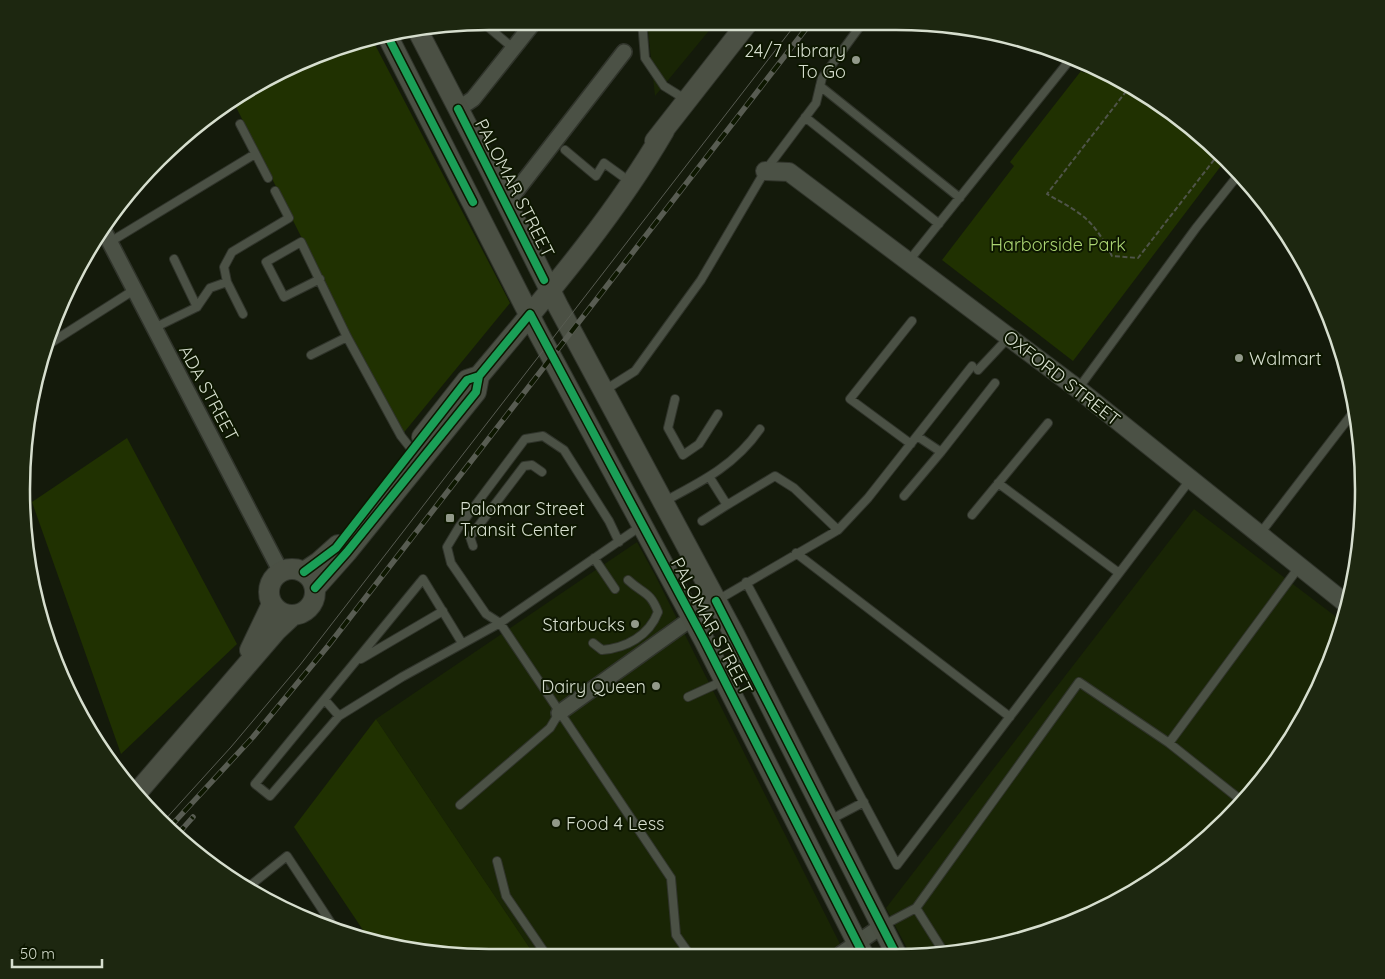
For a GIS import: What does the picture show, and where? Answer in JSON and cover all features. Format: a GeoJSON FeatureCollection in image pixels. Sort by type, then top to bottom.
{"type":"FeatureCollection","features":[{"type":"Feature","properties":{"kind":"main road"},"geometry":{"type":"LineString","coordinates":[[309,580],[347,552],[476,392],[479,376],[530,314],[622,176],[664,131],[742,30]]}},
{"type":"Feature","properties":{"kind":"main road","name":"PALOMAR STREET"},"geometry":{"type":"LineString","coordinates":[[420,36],[507,203],[547,286],[716,601],[894,949]]}},
{"type":"Feature","properties":{"kind":"main road","name":"PALOMAR STREET"},"geometry":{"type":"LineString","coordinates":[[390,41],[530,314],[692,618],[861,948]]}},
{"type":"Feature","properties":{"kind":"main road"},"geometry":{"type":"LineString","coordinates":[[547,286],[640,172],[664,131]]}},
{"type":"Feature","properties":{"kind":"main road"},"geometry":{"type":"LineString","coordinates":[[309,580],[467,380],[479,376]]}},
{"type":"Feature","properties":{"kind":"main road"},"geometry":{"type":"LineString","coordinates":[[296,569],[309,580],[315,594],[310,607],[299,615],[292,616],[277,610],[272,604],[269,590],[271,582],[281,572],[296,569]]}},
{"type":"Feature","properties":{"kind":"main road"},"geometry":{"type":"LineString","coordinates":[[242,670],[272,604]]}},
{"type":"Feature","properties":{"kind":"main road"},"geometry":{"type":"LineString","coordinates":[[142,789],[242,670],[292,616]]}},
{"type":"Feature","properties":{"kind":"street"},"geometry":{"type":"LineString","coordinates":[[458,109],[473,99],[528,30]]}},
{"type":"Feature","properties":{"kind":"street"},"geometry":{"type":"LineString","coordinates":[[507,203],[624,52]]}},
{"type":"Feature","properties":{"kind":"street","name":"OXFORD STREET"},"geometry":{"type":"LineString","coordinates":[[765,171],[789,172],[1078,389],[1259,536],[1341,600]]}},
{"type":"Feature","properties":{"kind":"street","name":"ADA STREET"},"geometry":{"type":"LineString","coordinates":[[107,237],[281,572]]}},
{"type":"Feature","properties":{"kind":"street"},"geometry":{"type":"LineString","coordinates":[[559,713],[716,601]]}},
{"type":"Feature","properties":{"kind":"street"},"geometry":{"type":"LineString","coordinates":[[861,948],[882,926]]}},
{"type":"Feature","properties":{"kind":"lane"},"geometry":{"type":"LineString","coordinates":[[492,30],[513,48]]}},
{"type":"Feature","properties":{"kind":"lane"},"geometry":{"type":"LineString","coordinates":[[643,30],[645,58],[664,86],[687,101]]}},
{"type":"Feature","properties":{"kind":"lane"},"geometry":{"type":"LineString","coordinates":[[604,391],[635,371],[701,280],[765,171],[816,103],[822,78],[857,30]]}},
{"type":"Feature","properties":{"kind":"lane"},"geometry":{"type":"LineString","coordinates":[[908,262],[1067,63]]}},
{"type":"Feature","properties":{"kind":"lane"},"geometry":{"type":"LineString","coordinates":[[820,86],[960,198]]}},
{"type":"Feature","properties":{"kind":"lane"},"geometry":{"type":"LineString","coordinates":[[805,117],[939,224]]}},
{"type":"Feature","properties":{"kind":"lane"},"geometry":{"type":"LineString","coordinates":[[240,124],[268,178]]}},
{"type":"Feature","properties":{"kind":"lane"},"geometry":{"type":"LineString","coordinates":[[565,150],[596,176],[604,163],[622,176]]}},
{"type":"Feature","properties":{"kind":"lane"},"geometry":{"type":"LineString","coordinates":[[107,237],[255,154]]}},
{"type":"Feature","properties":{"kind":"lane"},"geometry":{"type":"LineString","coordinates":[[1078,389],[1196,228],[1234,180]]}},
{"type":"Feature","properties":{"kind":"lane"},"geometry":{"type":"LineString","coordinates":[[244,314],[227,282],[224,267],[232,252],[289,218],[275,191]]}},
{"type":"Feature","properties":{"kind":"lane"},"geometry":{"type":"LineString","coordinates":[[320,279],[284,297],[266,262],[301,242],[320,279],[347,336],[401,436],[412,450]]}},
{"type":"Feature","properties":{"kind":"lane"},"geometry":{"type":"LineString","coordinates":[[174,259],[197,307]]}},
{"type":"Feature","properties":{"kind":"lane"},"geometry":{"type":"LineString","coordinates":[[154,328],[197,307],[210,288],[227,282]]}},
{"type":"Feature","properties":{"kind":"lane"},"geometry":{"type":"LineString","coordinates":[[55,340],[134,290]]}},
{"type":"Feature","properties":{"kind":"lane"},"geometry":{"type":"LineString","coordinates":[[911,444],[850,399],[912,321]]}},
{"type":"Feature","properties":{"kind":"lane"},"geometry":{"type":"LineString","coordinates":[[311,355],[347,336]]}},
{"type":"Feature","properties":{"kind":"lane"},"geometry":{"type":"LineString","coordinates":[[716,601],[838,530],[868,498],[917,436],[975,368],[1009,337]]}},
{"type":"Feature","properties":{"kind":"lane"},"geometry":{"type":"LineString","coordinates":[[904,496],[995,383]]}},
{"type":"Feature","properties":{"kind":"lane"},"geometry":{"type":"LineString","coordinates":[[675,399],[668,428],[682,455],[699,444],[718,414]]}},
{"type":"Feature","properties":{"kind":"lane"},"geometry":{"type":"LineString","coordinates":[[1259,536],[1349,419]]}},
{"type":"Feature","properties":{"kind":"lane"},"geometry":{"type":"LineString","coordinates":[[972,515],[1048,423]]}},
{"type":"Feature","properties":{"kind":"lane"},"geometry":{"type":"LineString","coordinates":[[663,502],[710,478],[747,447],[760,429]]}},
{"type":"Feature","properties":{"kind":"lane"},"geometry":{"type":"LineString","coordinates":[[618,542],[609,520],[564,450],[543,436],[525,439],[459,527],[447,548],[451,563],[486,614],[500,623],[671,878],[676,935],[686,949]]}},
{"type":"Feature","properties":{"kind":"lane"},"geometry":{"type":"LineString","coordinates":[[917,436],[941,452]]}},
{"type":"Feature","properties":{"kind":"lane"},"geometry":{"type":"LineString","coordinates":[[472,546],[470,537],[524,466],[532,465],[542,472]]}},
{"type":"Feature","properties":{"kind":"lane"},"geometry":{"type":"LineString","coordinates":[[702,521],[775,476],[794,488],[838,530]]}},
{"type":"Feature","properties":{"kind":"lane"},"geometry":{"type":"LineString","coordinates":[[710,478],[727,505]]}},
{"type":"Feature","properties":{"kind":"lane"},"geometry":{"type":"LineString","coordinates":[[746,582],[897,865],[1190,480]]}},
{"type":"Feature","properties":{"kind":"lane"},"geometry":{"type":"LineString","coordinates":[[998,483],[1119,574]]}},
{"type":"Feature","properties":{"kind":"lane"},"geometry":{"type":"LineString","coordinates":[[462,642],[423,579],[255,784],[270,796],[339,716],[462,642],[500,623],[643,525]]}},
{"type":"Feature","properties":{"kind":"lane"},"geometry":{"type":"LineString","coordinates":[[796,553],[1010,717]]}},
{"type":"Feature","properties":{"kind":"lane"},"geometry":{"type":"LineString","coordinates":[[594,558],[615,589]]}},
{"type":"Feature","properties":{"kind":"lane"},"geometry":{"type":"LineString","coordinates":[[1169,743],[1299,567]]}},
{"type":"Feature","properties":{"kind":"lane"},"geometry":{"type":"LineString","coordinates":[[593,643],[602,650],[617,649],[632,642],[654,622],[658,612],[654,601],[649,594],[628,580]]}},
{"type":"Feature","properties":{"kind":"lane"},"geometry":{"type":"LineString","coordinates":[[355,663],[443,611]]}},
{"type":"Feature","properties":{"kind":"lane"},"geometry":{"type":"LineString","coordinates":[[688,697],[724,680]]}},
{"type":"Feature","properties":{"kind":"lane"},"geometry":{"type":"LineString","coordinates":[[882,926],[916,908],[1079,682],[1169,743],[1237,797]]}},
{"type":"Feature","properties":{"kind":"lane"},"geometry":{"type":"LineString","coordinates":[[325,700],[339,716]]}},
{"type":"Feature","properties":{"kind":"lane"},"geometry":{"type":"LineString","coordinates":[[460,806],[550,728],[559,713]]}},
{"type":"Feature","properties":{"kind":"lane"},"geometry":{"type":"LineString","coordinates":[[828,821],[864,802]]}},
{"type":"Feature","properties":{"kind":"lane"},"geometry":{"type":"LineString","coordinates":[[253,883],[287,856],[329,920]]}},
{"type":"Feature","properties":{"kind":"lane"},"geometry":{"type":"LineString","coordinates":[[497,860],[506,896],[542,949]]}},
{"type":"Feature","properties":{"kind":"lane"},"geometry":{"type":"LineString","coordinates":[[916,908],[940,947]]}},
{"type":"Feature","properties":{"kind":"path"},"geometry":{"type":"LineString","coordinates":[[1125,92],[1047,194],[1080,213],[1097,229],[1112,256],[1138,258],[1214,160]]}},
{"type":"Feature","properties":{"kind":"shaded area"},"geometry":{"type":"Polygon","coordinates":[[[648,30],[710,30],[655,96],[648,30]]]}},
{"type":"Feature","properties":{"kind":"shaded area"},"geometry":{"type":"Polygon","coordinates":[[[1194,509],[1336,617],[1331,637],[1308,693],[1278,745],[1241,792],[1220,814],[1198,835],[1151,872],[1099,902],[1043,925],[985,940],[955,945],[907,949],[886,908],[1194,509]]]}},
{"type":"Feature","properties":{"kind":"shaded area"},"geometry":{"type":"Polygon","coordinates":[[[637,542],[842,949],[530,949],[376,719],[637,542]]]}},
{"type":"Feature","properties":{"kind":"green space"},"geometry":{"type":"Polygon","coordinates":[[[375,45],[510,303],[401,436],[236,106],[286,77],[342,54],[375,45]]]}},
{"type":"Feature","properties":{"kind":"green space","name":"Harborside Park"},"geometry":{"type":"Polygon","coordinates":[[[1081,71],[1084,73],[1085,71],[1099,77],[1151,107],[1198,144],[1221,166],[1073,361],[942,260],[1014,166],[1010,162],[1081,71]]]}},
{"type":"Feature","properties":{"kind":"green space"},"geometry":{"type":"Polygon","coordinates":[[[127,438],[237,644],[121,754],[32,502],[127,438]]]}},
{"type":"Feature","properties":{"kind":"green space"},"geometry":{"type":"Polygon","coordinates":[[[376,719],[530,949],[459,948],[430,945],[364,931],[294,827],[376,719]]]}},
{"type":"Feature","properties":{"kind":"tram line"},"geometry":{"type":"LineString","coordinates":[[168,817],[231,747],[300,665],[791,30]]}},
{"type":"Feature","properties":{"kind":"railway"},"geometry":{"type":"LineString","coordinates":[[174,823],[253,737],[328,646],[805,30]]}},
{"type":"Feature","properties":{"kind":"railway"},"geometry":{"type":"LineString","coordinates":[[182,830],[193,817]]}},
{"type":"Feature","properties":{"kind":"cycle path"},"geometry":{"type":"LineString","coordinates":[[390,41],[473,202]]}},
{"type":"Feature","properties":{"kind":"cycle path"},"geometry":{"type":"LineString","coordinates":[[458,109],[544,280]]}},
{"type":"Feature","properties":{"kind":"cycle path"},"geometry":{"type":"LineString","coordinates":[[315,588],[347,552],[476,392],[479,376],[530,314],[704,640],[860,949]]}},
{"type":"Feature","properties":{"kind":"cycle path"},"geometry":{"type":"LineString","coordinates":[[304,572],[336,548],[467,380],[479,376]]}},
{"type":"Feature","properties":{"kind":"cycle path"},"geometry":{"type":"LineString","coordinates":[[716,601],[893,949]]}},
{"type":"Feature","properties":{"kind":"place","name":"24/7 Library To Go"},"geometry":{"type":"Point","coordinates":[856,60]}},
{"type":"Feature","properties":{"kind":"place","name":"Walmart"},"geometry":{"type":"Point","coordinates":[1239,358]}},
{"type":"Feature","properties":{"kind":"place","name":"Palomar Street Transit Center"},"geometry":{"type":"Point","coordinates":[450,518]}},
{"type":"Feature","properties":{"kind":"place","name":"Starbucks"},"geometry":{"type":"Point","coordinates":[635,624]}},
{"type":"Feature","properties":{"kind":"place","name":"Dairy Queen"},"geometry":{"type":"Point","coordinates":[656,686]}},
{"type":"Feature","properties":{"kind":"place","name":"Food 4 Less"},"geometry":{"type":"Point","coordinates":[556,823]}}]}
